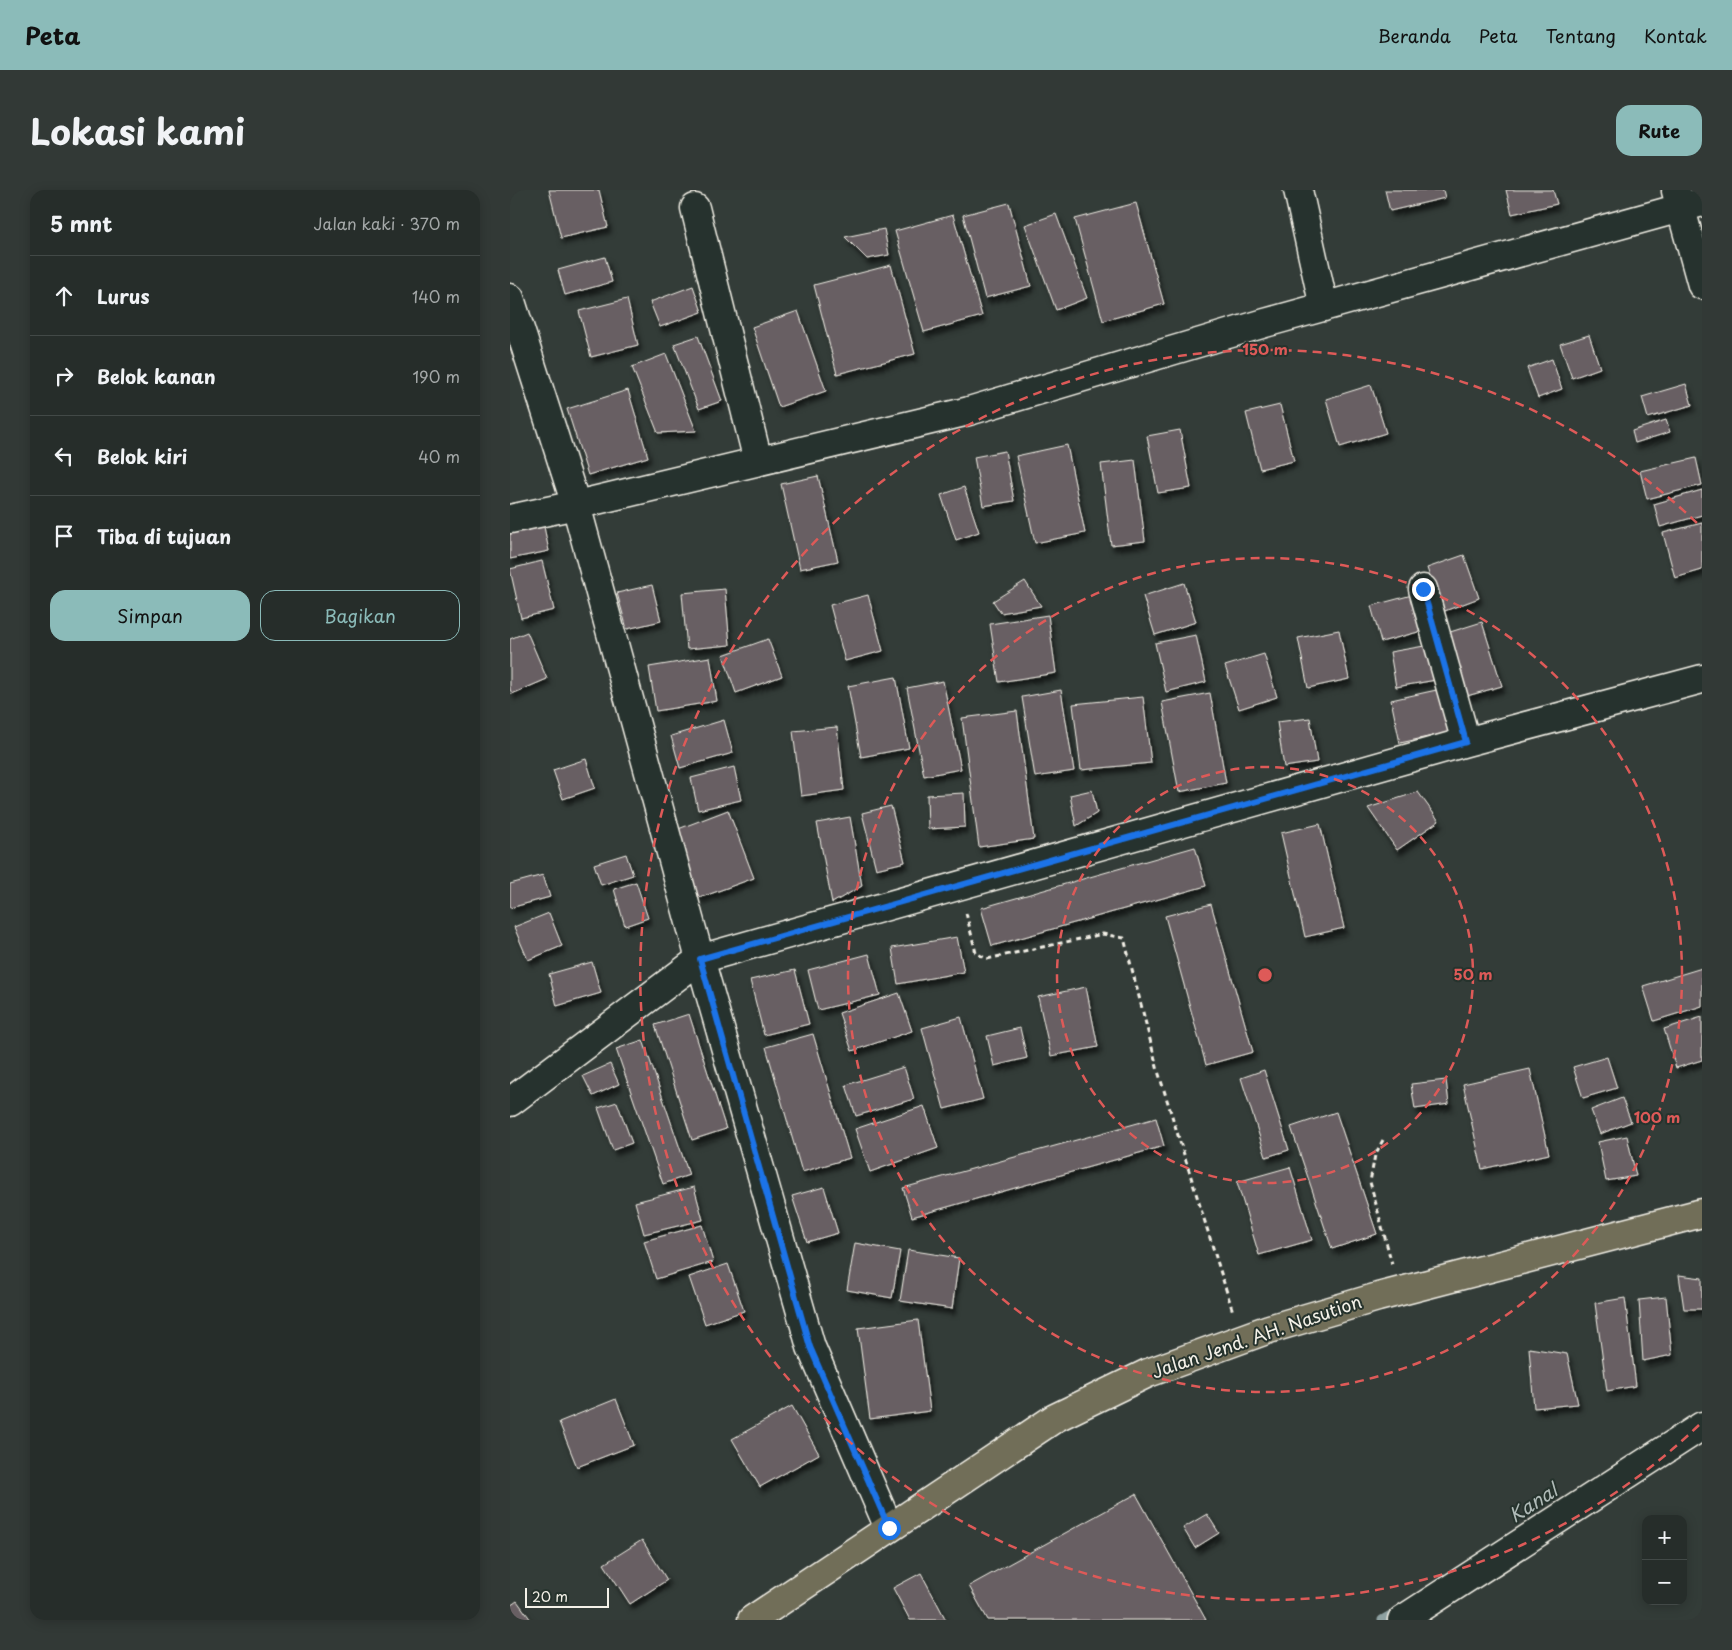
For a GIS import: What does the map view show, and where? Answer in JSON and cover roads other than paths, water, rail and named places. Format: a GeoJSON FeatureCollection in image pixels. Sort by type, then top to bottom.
{"type":"FeatureCollection","features":[{"type":"Feature","properties":{"kind":"highway","name":"Jalan Jend. AH. Nasution"},"geometry":{"type":"LineString","coordinates":[[752,1620],[1055,1418],[1148,1373],[1241,1339],[1400,1291],[1702,1213]]}},
{"type":"Feature","properties":{"kind":"street"},"geometry":{"type":"LineString","coordinates":[[1298,190],[1324,307]]}},
{"type":"Feature","properties":{"kind":"street"},"geometry":{"type":"LineString","coordinates":[[510,519],[969,411],[1686,200],[1702,285]]}},
{"type":"Feature","properties":{"kind":"street"},"geometry":{"type":"LineString","coordinates":[[695,208],[758,461]]}},
{"type":"Feature","properties":{"kind":"street"},"geometry":{"type":"LineString","coordinates":[[510,298],[576,505],[700,959],[810,1347],[889,1528]]}},
{"type":"Feature","properties":{"kind":"street"},"geometry":{"type":"LineString","coordinates":[[1423,589],[1466,742]]}},
{"type":"Feature","properties":{"kind":"street"},"geometry":{"type":"LineString","coordinates":[[510,1102],[700,959],[1466,742],[1702,679]]}},
{"type":"Feature","properties":{"kind":"street"},"geometry":{"type":"LineString","coordinates":[[1402,1620],[1702,1426]]}},
{"type":"Feature","properties":{"kind":"waterway","name":"Kanal"},"geometry":{"type":"LineString","coordinates":[[1382,1620],[1398,1611]]}}]}
